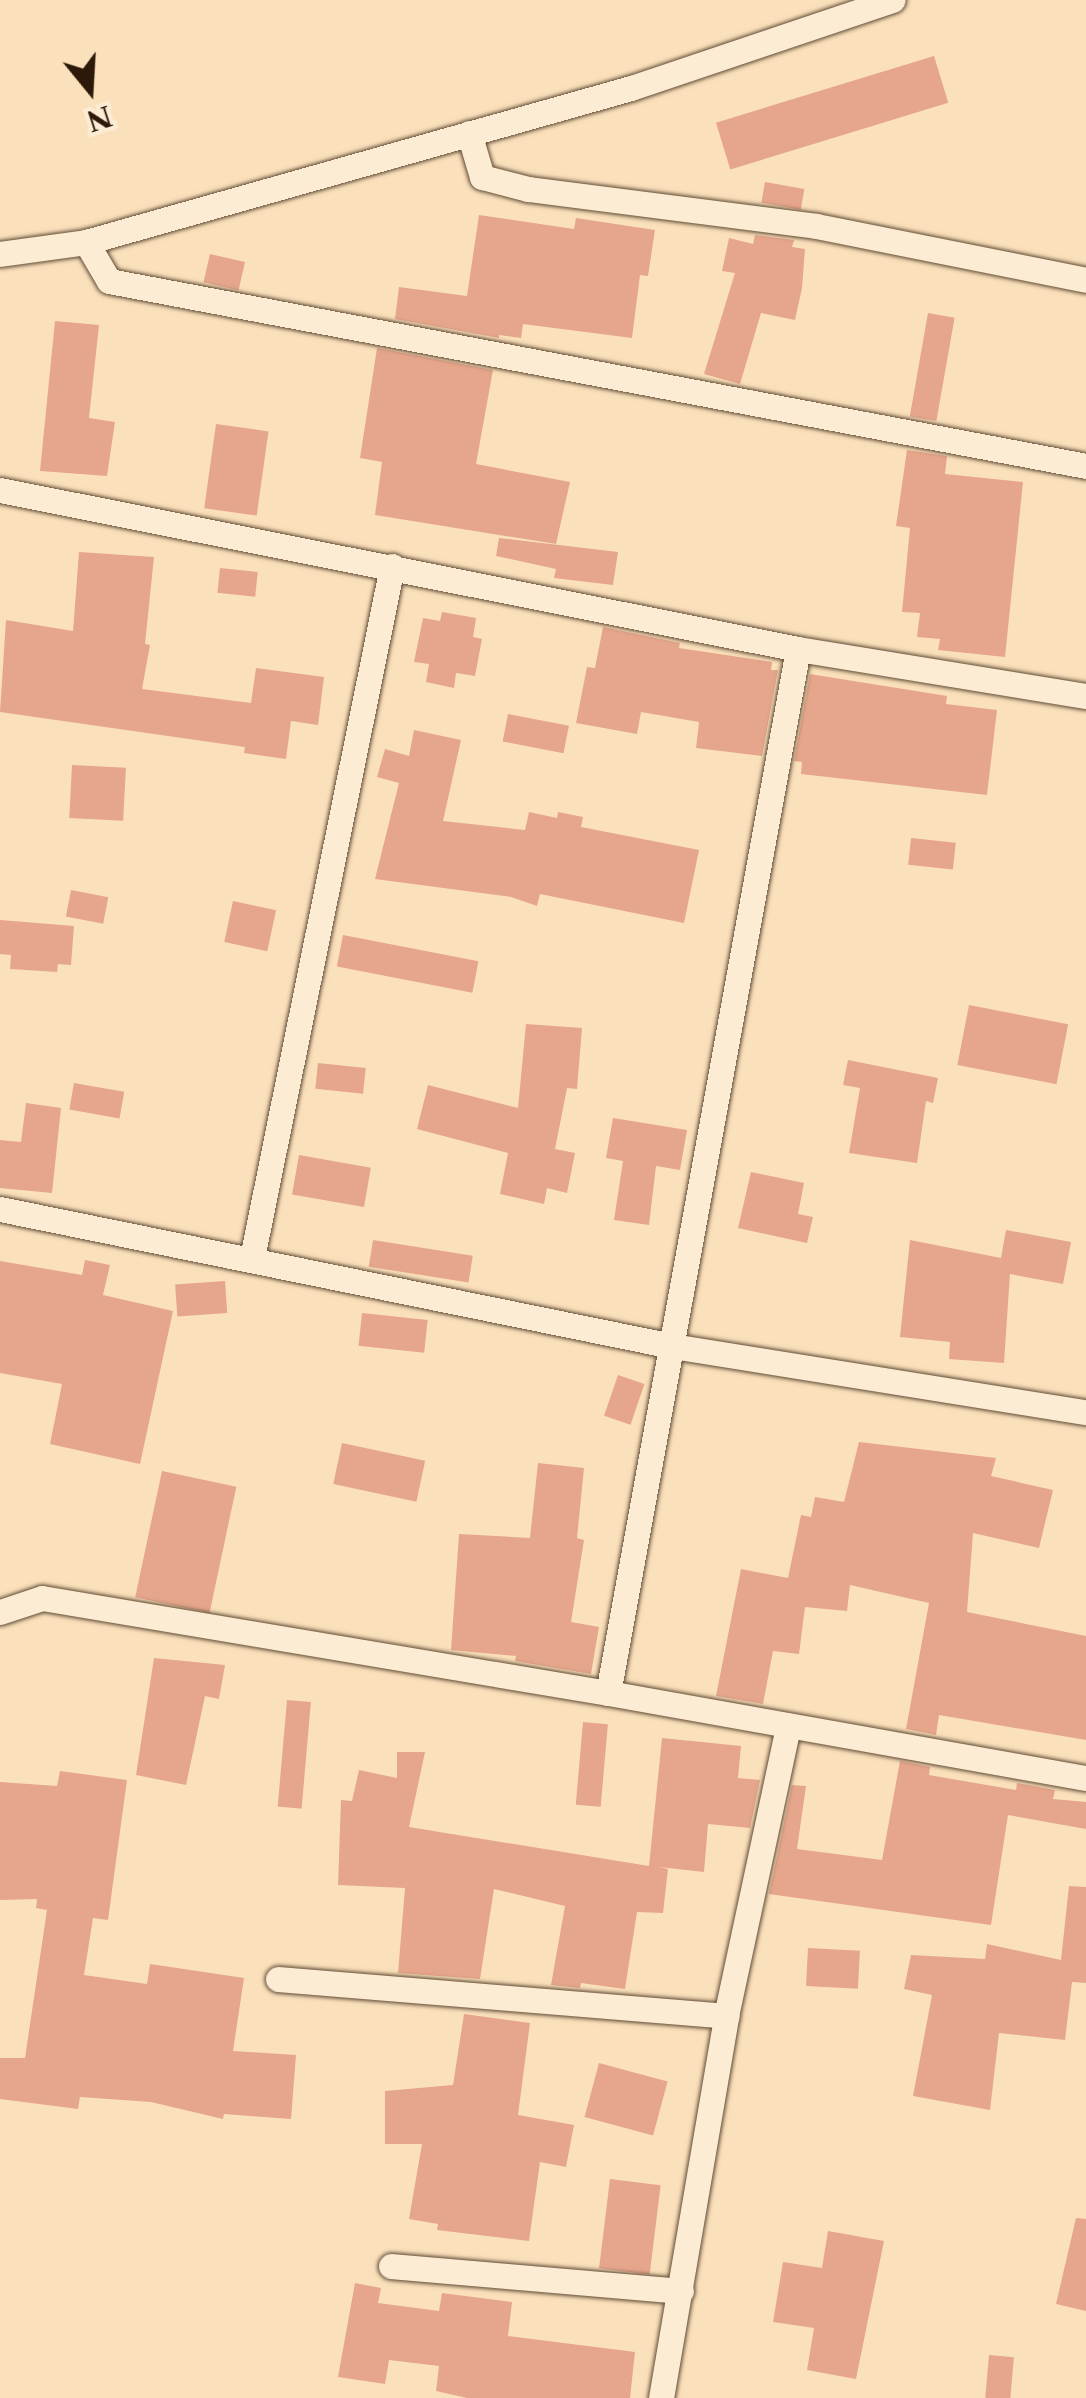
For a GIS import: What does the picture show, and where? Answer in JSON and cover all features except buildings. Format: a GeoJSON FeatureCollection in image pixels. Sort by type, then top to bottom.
{"type":"FeatureCollection","features":[{"type":"Feature","properties":{"kind":"street"},"geometry":{"type":"LineString","coordinates":[[0,254],[86,242],[631,88],[893,0]]}},
{"type":"Feature","properties":{"kind":"street"},"geometry":{"type":"LineString","coordinates":[[469,133],[482,177],[528,189],[816,226],[1086,280]]}},
{"type":"Feature","properties":{"kind":"street"},"geometry":{"type":"LineString","coordinates":[[86,242],[109,281],[1086,466]]}},
{"type":"Feature","properties":{"kind":"street"},"geometry":{"type":"LineString","coordinates":[[0,490],[798,649],[1086,696]]}},
{"type":"Feature","properties":{"kind":"street"},"geometry":{"type":"LineString","coordinates":[[252,1258],[392,566]]}},
{"type":"Feature","properties":{"kind":"street"},"geometry":{"type":"LineString","coordinates":[[608,1693],[798,649]]}},
{"type":"Feature","properties":{"kind":"street"},"geometry":{"type":"LineString","coordinates":[[0,1210],[672,1346],[1086,1412]]}},
{"type":"Feature","properties":{"kind":"street"},"geometry":{"type":"LineString","coordinates":[[0,1612],[42,1598],[1086,1778]]}},
{"type":"Feature","properties":{"kind":"street"},"geometry":{"type":"LineString","coordinates":[[662,2398],[726,2016],[788,1726]]}},
{"type":"Feature","properties":{"kind":"street"},"geometry":{"type":"LineString","coordinates":[[278,1979],[726,2016]]}},
{"type":"Feature","properties":{"kind":"street"},"geometry":{"type":"LineString","coordinates":[[391,2266],[681,2291]]}}]}
